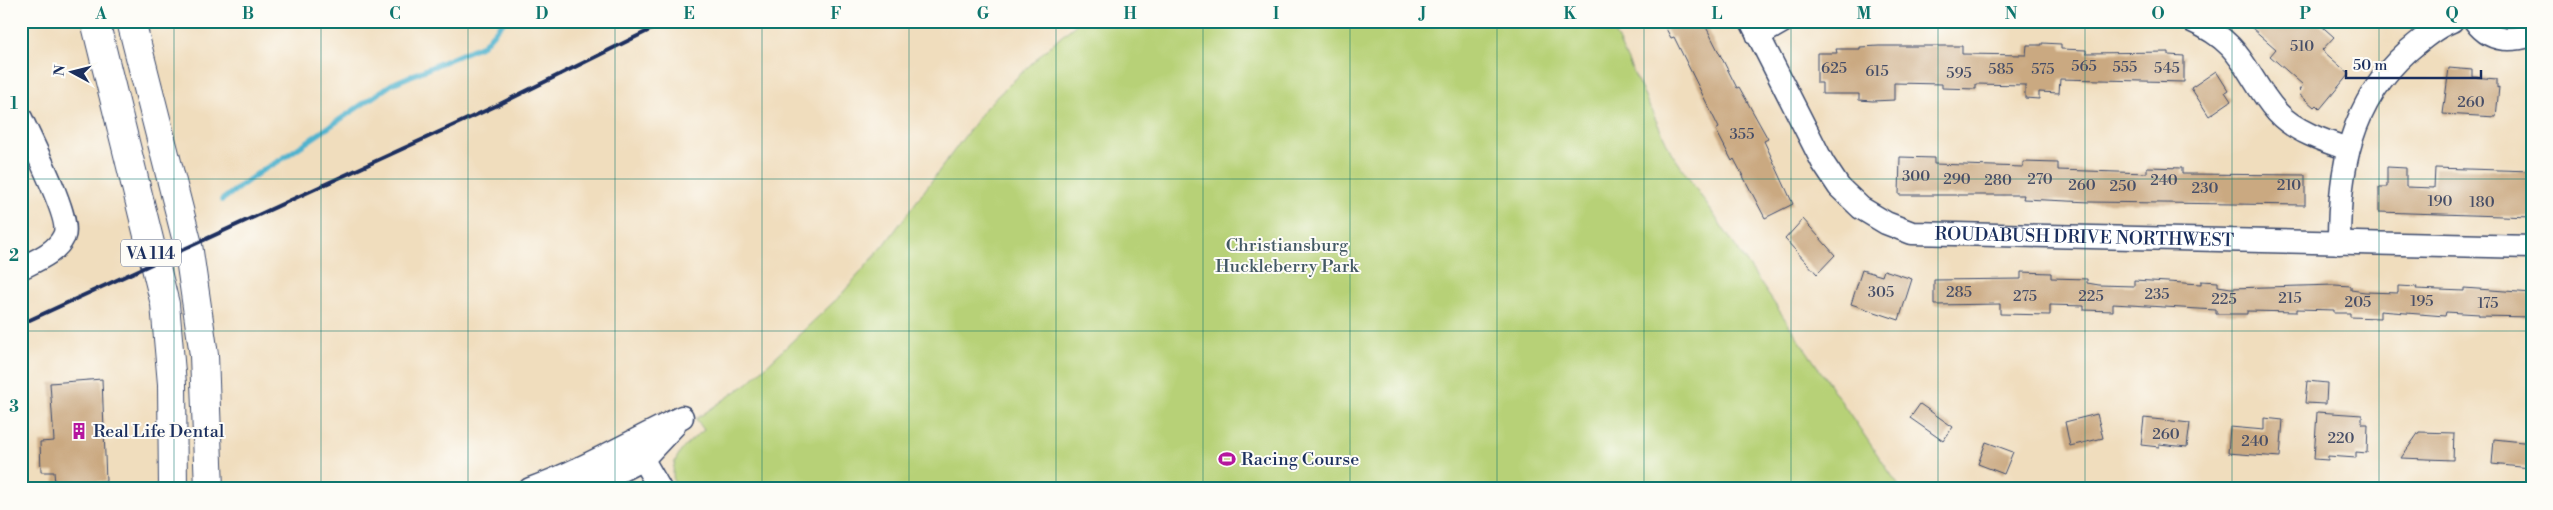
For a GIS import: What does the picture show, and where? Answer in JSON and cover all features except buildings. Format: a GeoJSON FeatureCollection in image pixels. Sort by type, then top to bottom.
{"type":"FeatureCollection","features":[{"type":"Feature","properties":{"kind":"main road","name":"VA 114"},"geometry":{"type":"LineString","coordinates":[[95,21],[165,304],[172,384],[174,489]]}},
{"type":"Feature","properties":{"kind":"main road","name":"VA 114"},"geometry":{"type":"LineString","coordinates":[[132,21],[188,245],[204,355],[210,489]]}},
{"type":"Feature","properties":{"kind":"street"},"geometry":{"type":"LineString","coordinates":[[1755,28],[1784,21]]}},
{"type":"Feature","properties":{"kind":"street"},"geometry":{"type":"LineString","coordinates":[[2192,21],[2206,28],[2233,48],[2278,113],[2310,134],[2348,149]]}},
{"type":"Feature","properties":{"kind":"street"},"geometry":{"type":"LineString","coordinates":[[2339,242],[2341,182],[2357,120],[2379,83],[2396,62],[2432,32],[2452,21]]}},
{"type":"Feature","properties":{"kind":"street"},"geometry":{"type":"LineString","coordinates":[[2475,21],[2491,36],[2507,40],[2532,35]]}},
{"type":"Feature","properties":{"kind":"street","name":"ROUDABUSH DRIVE NORTHWEST"},"geometry":{"type":"LineString","coordinates":[[1755,28],[1823,163],[1839,187],[1869,213],[1886,223],[1912,233],[2532,247]]}},
{"type":"Feature","properties":{"kind":"street"},"geometry":{"type":"LineString","coordinates":[[21,118],[64,216],[65,235],[55,250],[21,268]]}},
{"type":"Feature","properties":{"kind":"street"},"geometry":{"type":"LineString","coordinates":[[530,489],[599,459],[638,450]]}},
{"type":"Feature","properties":{"kind":"street"},"geometry":{"type":"LineString","coordinates":[[584,489],[638,450]]}},
{"type":"Feature","properties":{"kind":"street"},"geometry":{"type":"LineString","coordinates":[[638,450],[660,489]]}},
{"type":"Feature","properties":{"kind":"green space","name":"Christiansburg Huckleberry Park"},"geometry":{"type":"Polygon","coordinates":[[[1080,21],[1609,21],[1671,152],[1901,489],[676,489],[673,470],[678,455],[689,442],[704,430],[696,419],[748,383],[840,296],[885,244],[987,106],[1051,45],[1080,21]]]}},
{"type":"Feature","properties":{"kind":"waterway"},"geometry":{"type":"LineString","coordinates":[[222,200],[261,171],[279,161],[392,84],[483,45],[504,21]]}},
{"type":"Feature","properties":{"kind":"railway"},"geometry":{"type":"LineString","coordinates":[[21,324],[500,104],[668,21]]}},
{"type":"Feature","properties":{"kind":"place","name":"Real Life Dental"},"geometry":{"type":"Point","coordinates":[79,431]}},
{"type":"Feature","properties":{"kind":"place","name":"Racing Course"},"geometry":{"type":"Point","coordinates":[1227,459]}}]}
